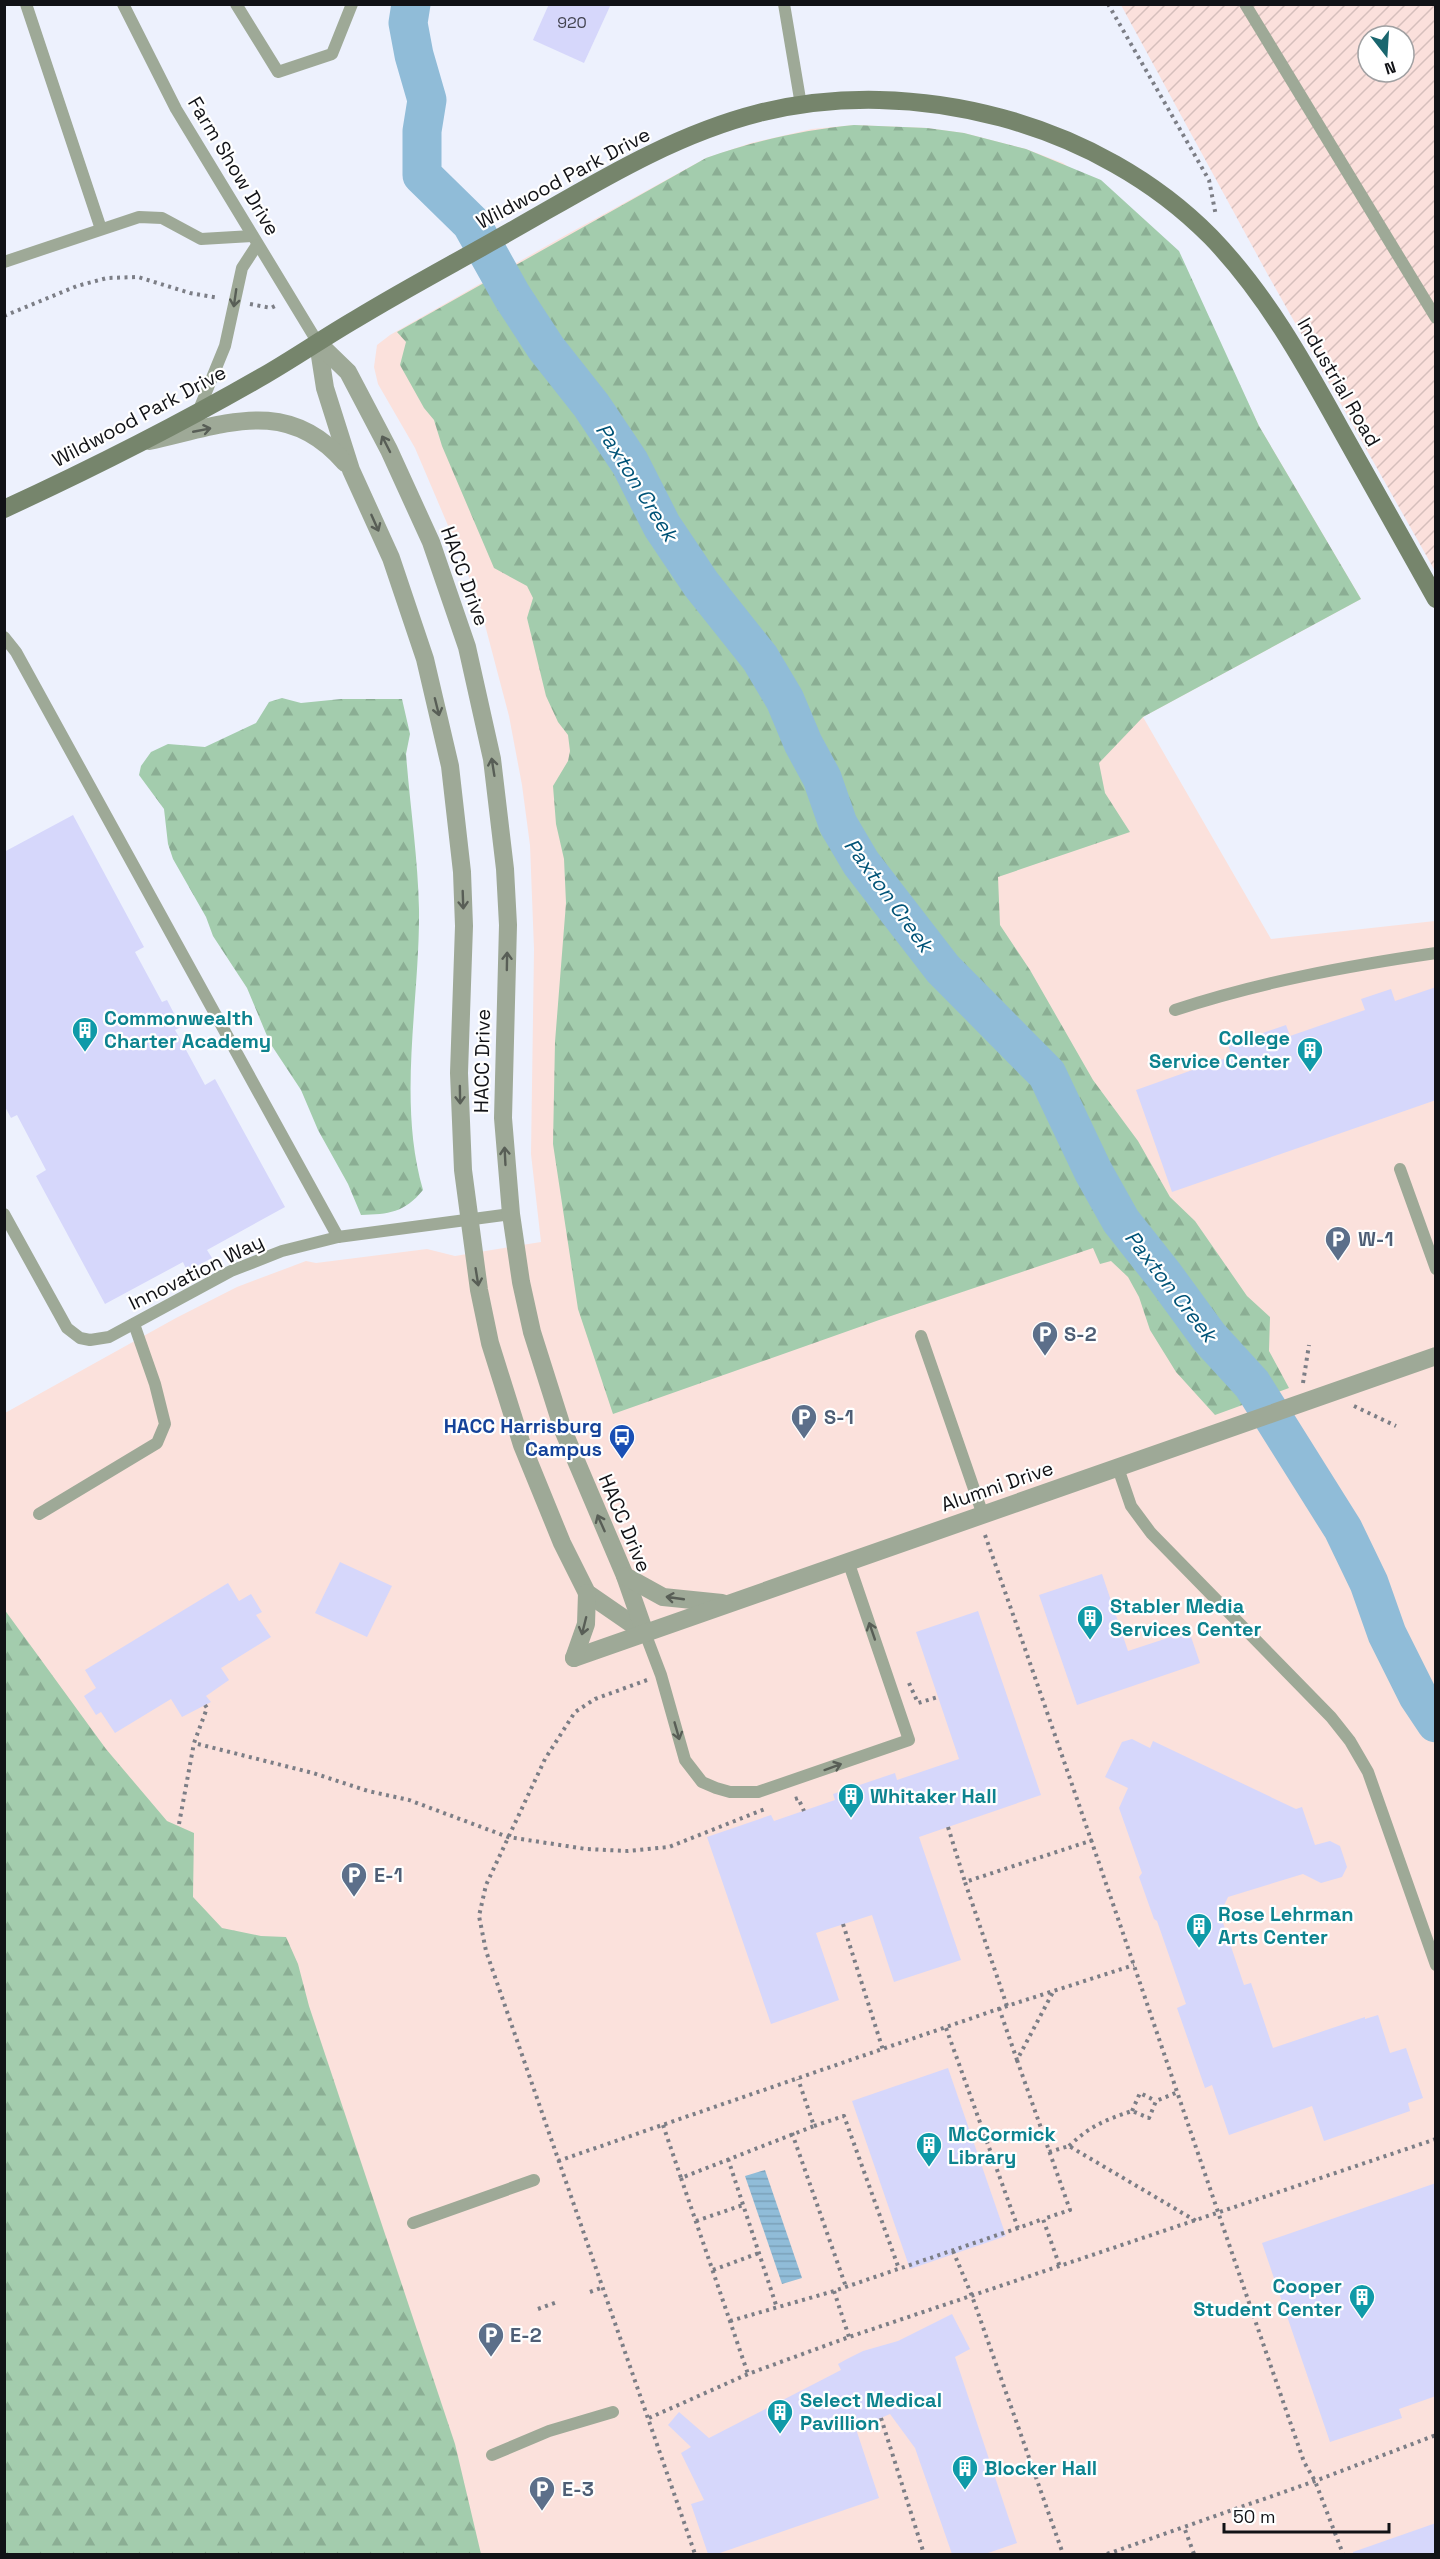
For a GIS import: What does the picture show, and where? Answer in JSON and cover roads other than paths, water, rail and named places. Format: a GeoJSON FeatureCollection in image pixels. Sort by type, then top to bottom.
{"type":"FeatureCollection","features":[{"type":"Feature","properties":{"kind":"street","name":"Wildwood Park Drive"},"geometry":{"type":"LineString","coordinates":[[4,509],[145,442],[354,320],[623,169],[695,135],[763,112],[839,101],[919,103],[963,109],[1011,120],[1056,135],[1141,179],[1178,207]]}},
{"type":"Feature","properties":{"kind":"street","name":"Industrial Road"},"geometry":{"type":"LineString","coordinates":[[1178,207],[1223,251],[1277,320],[1436,599]]}},
{"type":"Feature","properties":{"kind":"street","name":"HACC Drive"},"geometry":{"type":"LineString","coordinates":[[318,343],[325,388],[351,470],[391,558],[425,659],[450,766],[457,815],[464,926],[460,1120],[468,1220],[479,1290],[505,1395],[542,1496],[586,1593]]}},
{"type":"Feature","properties":{"kind":"street","name":"HACC Drive"},"geometry":{"type":"LineString","coordinates":[[318,343],[348,372],[409,494],[450,594],[467,647],[481,705],[500,810],[508,925],[503,1118],[511,1214],[521,1282],[546,1382],[581,1479],[625,1576],[645,1633]]}},
{"type":"Feature","properties":{"kind":"street","name":"HACC Drive"},"geometry":{"type":"LineString","coordinates":[[145,442],[241,422],[273,420],[304,429],[320,438],[351,470]]}},
{"type":"Feature","properties":{"kind":"street","name":"Alumni Drive"},"geometry":{"type":"LineString","coordinates":[[586,1593],[586,1624],[574,1658],[1436,1356]]}},
{"type":"Feature","properties":{"kind":"street"},"geometry":{"type":"LineString","coordinates":[[625,1576],[663,1597],[730,1604]]}},
{"type":"Feature","properties":{"kind":"street"},"geometry":{"type":"LineString","coordinates":[[586,1593],[645,1633]]}},
{"type":"Feature","properties":{"kind":"lane"},"geometry":{"type":"LineString","coordinates":[[26,4],[100,229]]}},
{"type":"Feature","properties":{"kind":"lane","name":"Farm Show Drive"},"geometry":{"type":"LineString","coordinates":[[123,4],[176,109],[318,343]]}},
{"type":"Feature","properties":{"kind":"lane"},"geometry":{"type":"LineString","coordinates":[[236,4],[278,72],[332,54],[352,4]]}},
{"type":"Feature","properties":{"kind":"lane"},"geometry":{"type":"LineString","coordinates":[[784,4],[801,105]]}},
{"type":"Feature","properties":{"kind":"lane"},"geometry":{"type":"LineString","coordinates":[[1245,4],[1436,318]]}},
{"type":"Feature","properties":{"kind":"lane"},"geometry":{"type":"LineString","coordinates":[[4,262],[139,217],[162,218],[201,239],[255,240],[242,268],[225,346],[198,412]]}},
{"type":"Feature","properties":{"kind":"lane"},"geometry":{"type":"LineString","coordinates":[[4,637],[20,660],[338,1236]]}},
{"type":"Feature","properties":{"kind":"lane"},"geometry":{"type":"LineString","coordinates":[[1175,1010],[1214,997],[1295,977],[1345,966],[1436,952]]}},
{"type":"Feature","properties":{"kind":"lane"},"geometry":{"type":"LineString","coordinates":[[1400,1169],[1436,1269]]}},
{"type":"Feature","properties":{"kind":"lane","name":"Innovation Way"},"geometry":{"type":"LineString","coordinates":[[4,1214],[63,1322],[72,1334],[80,1338],[101,1339],[117,1334],[231,1271],[282,1251],[338,1236],[511,1214]]}},
{"type":"Feature","properties":{"kind":"lane"},"geometry":{"type":"LineString","coordinates":[[39,1514],[157,1443],[165,1424],[156,1384],[134,1324]]}},
{"type":"Feature","properties":{"kind":"lane"},"geometry":{"type":"LineString","coordinates":[[921,1336],[983,1515]]}},
{"type":"Feature","properties":{"kind":"lane"},"geometry":{"type":"LineString","coordinates":[[1118,1468],[1131,1506],[1151,1533],[1331,1717],[1350,1741],[1368,1772],[1436,1965]]}},
{"type":"Feature","properties":{"kind":"lane"},"geometry":{"type":"LineString","coordinates":[[645,1633],[655,1677],[685,1760],[702,1782],[730,1792],[758,1792],[909,1740],[848,1561]]}},
{"type":"Feature","properties":{"kind":"lane"},"geometry":{"type":"LineString","coordinates":[[413,2223],[534,2180]]}},
{"type":"Feature","properties":{"kind":"lane"},"geometry":{"type":"LineString","coordinates":[[492,2455],[549,2431],[613,2412]]}},
{"type":"Feature","properties":{"kind":"water"},"geometry":{"type":"Polygon","coordinates":[[[765,2170],[802,2278],[782,2284],[745,2176],[765,2170]]]}},
{"type":"Feature","properties":{"kind":"waterway","name":"Paxton Creek"},"geometry":{"type":"LineString","coordinates":[[411,4],[408,23],[414,55],[427,100],[422,131],[422,175],[471,223],[512,296],[546,348],[591,405],[630,463],[662,526],[701,584],[760,658],[785,700],[803,743],[822,778],[838,824],[861,863],[943,969],[1047,1074],[1093,1171],[1121,1221],[1209,1337],[1252,1384],[1343,1529],[1369,1583],[1387,1634],[1418,1696],[1436,1723]]}},
{"type":"Feature","properties":{"kind":"place","name":"Commonwealth Charter Academy"},"geometry":{"type":"Point","coordinates":[85,1053]}},
{"type":"Feature","properties":{"kind":"place","name":"College Service Center"},"geometry":{"type":"Point","coordinates":[1310,1073]}},
{"type":"Feature","properties":{"kind":"place","name":"W-1"},"geometry":{"type":"Point","coordinates":[1338,1262]}},
{"type":"Feature","properties":{"kind":"place","name":"S-2"},"geometry":{"type":"Point","coordinates":[1045,1357]}},
{"type":"Feature","properties":{"kind":"place","name":"S-1"},"geometry":{"type":"Point","coordinates":[804,1440]}},
{"type":"Feature","properties":{"kind":"place","name":"HACC Harrisburg Campus"},"geometry":{"type":"Point","coordinates":[622,1460]}},
{"type":"Feature","properties":{"kind":"place","name":"Stabler Media Services Center"},"geometry":{"type":"Point","coordinates":[1090,1641]}},
{"type":"Feature","properties":{"kind":"place","name":"Whitaker Hall"},"geometry":{"type":"Point","coordinates":[851,1819]}},
{"type":"Feature","properties":{"kind":"place","name":"E-1"},"geometry":{"type":"Point","coordinates":[354,1898]}},
{"type":"Feature","properties":{"kind":"place","name":"Rose Lehrman Arts Center"},"geometry":{"type":"Point","coordinates":[1199,1949]}},
{"type":"Feature","properties":{"kind":"place","name":"McCormick Library"},"geometry":{"type":"Point","coordinates":[929,2168]}},
{"type":"Feature","properties":{"kind":"place","name":"Cooper Student Center"},"geometry":{"type":"Point","coordinates":[1362,2320]}},
{"type":"Feature","properties":{"kind":"place","name":"E-2"},"geometry":{"type":"Point","coordinates":[491,2358]}},
{"type":"Feature","properties":{"kind":"place","name":"Select Medical Pavillion"},"geometry":{"type":"Point","coordinates":[780,2435]}},
{"type":"Feature","properties":{"kind":"place","name":"Blocker Hall"},"geometry":{"type":"Point","coordinates":[965,2491]}},
{"type":"Feature","properties":{"kind":"place","name":"E-3"},"geometry":{"type":"Point","coordinates":[542,2512]}}]}
